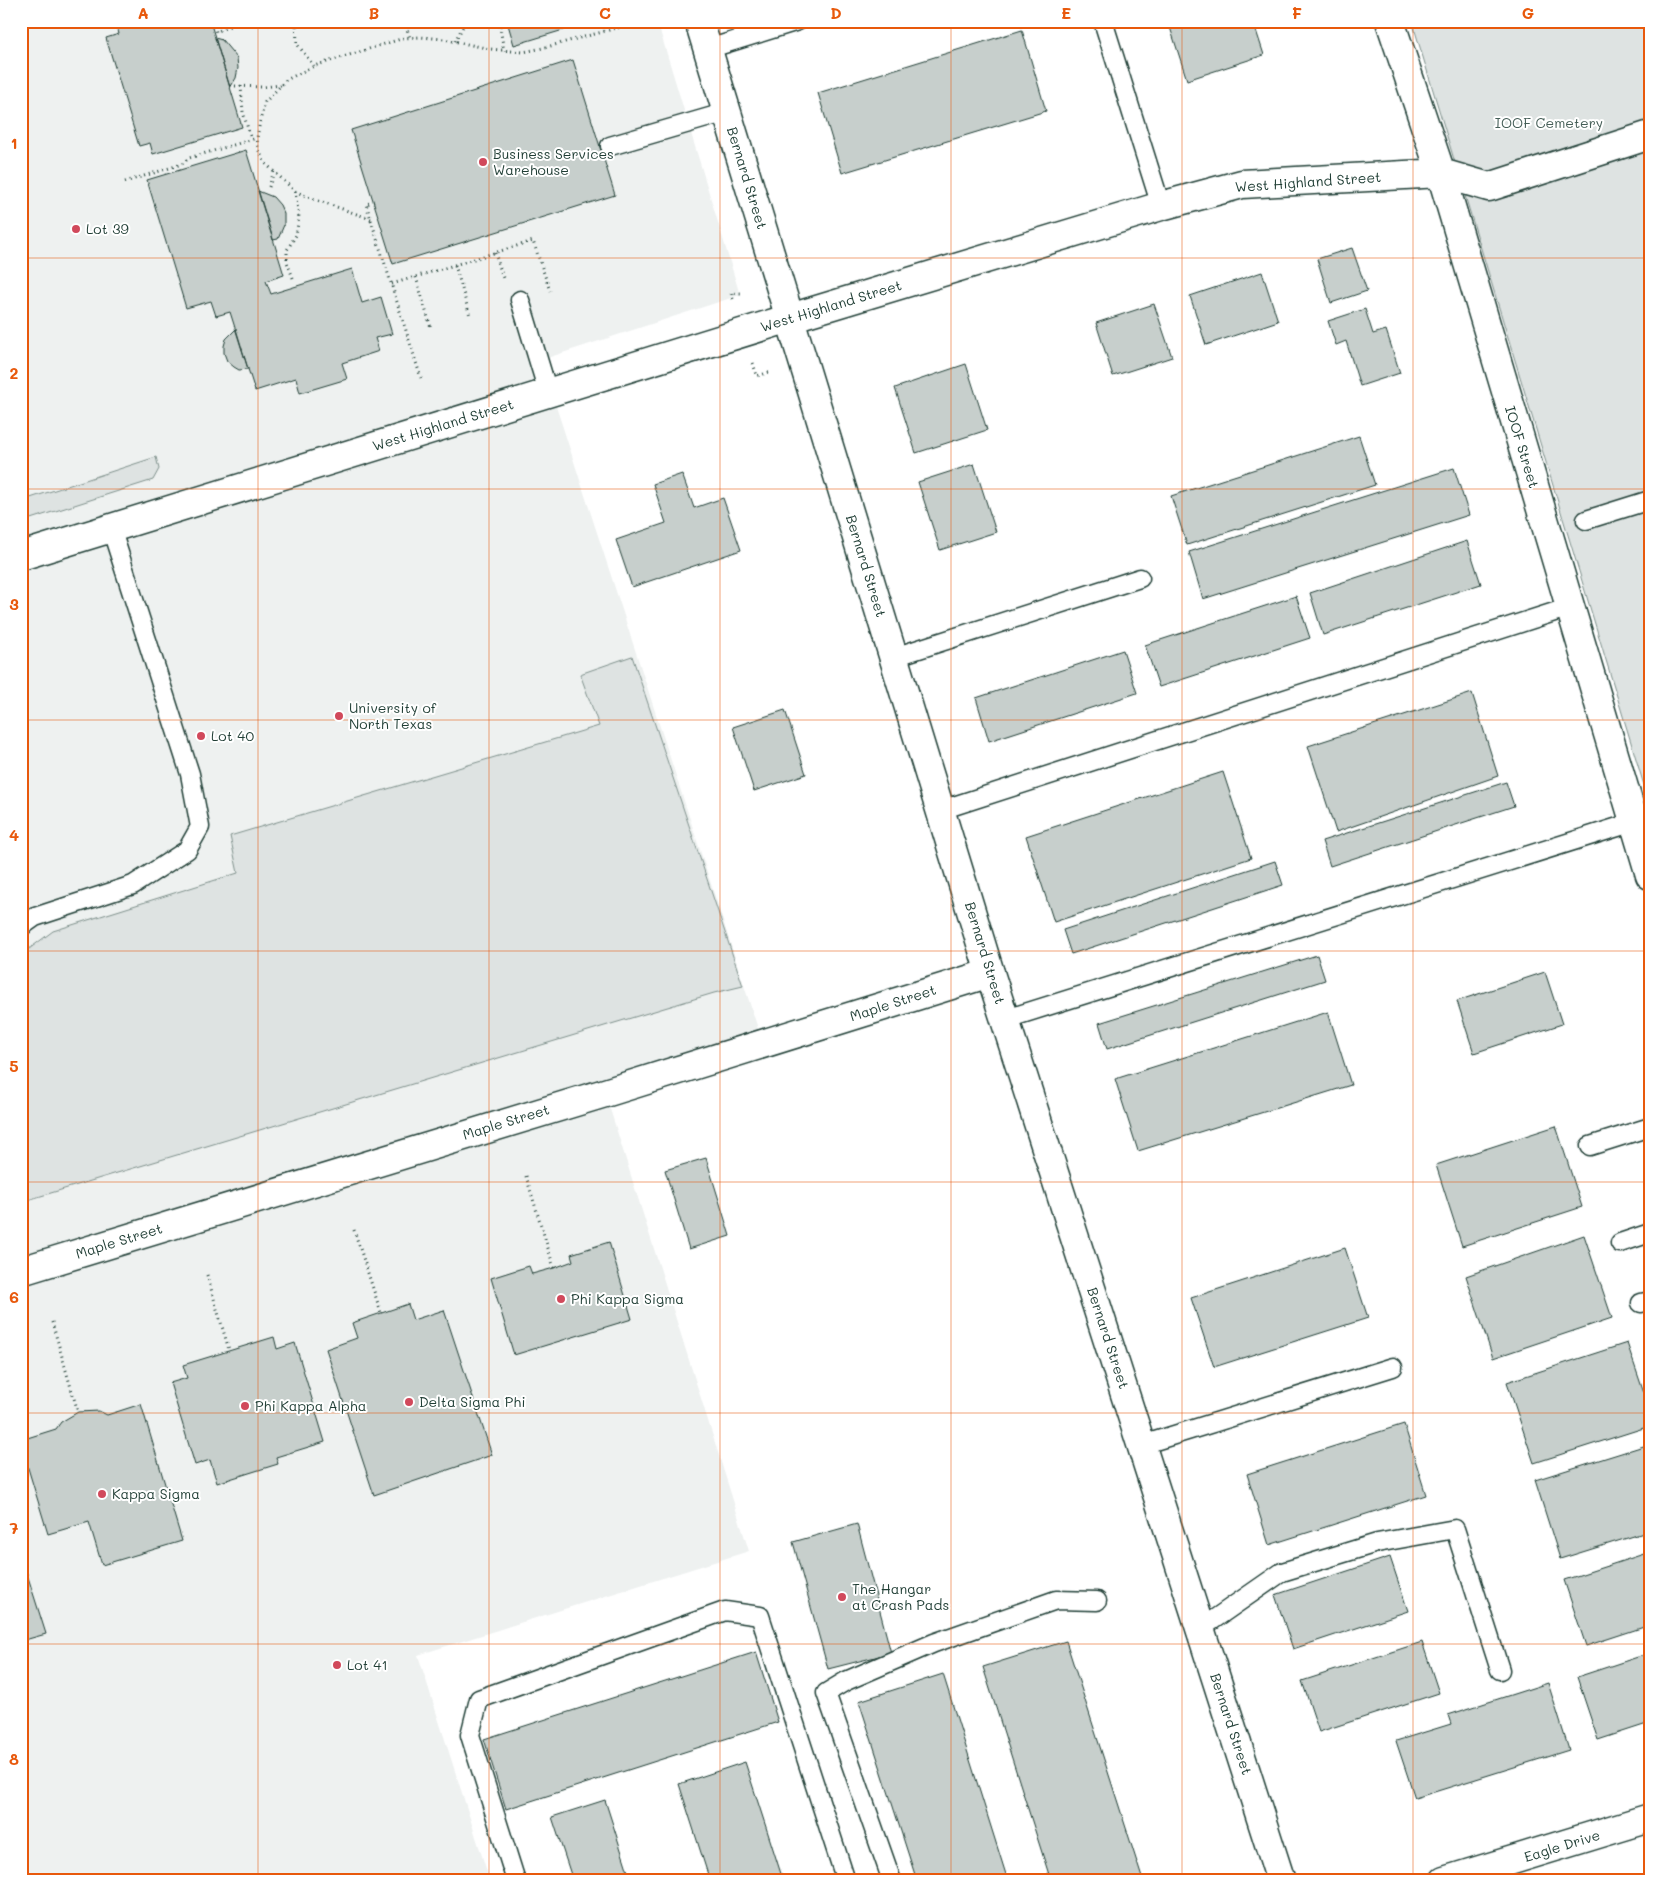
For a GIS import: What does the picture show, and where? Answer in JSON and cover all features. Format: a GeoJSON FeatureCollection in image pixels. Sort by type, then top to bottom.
{"type":"FeatureCollection","features":[{"type":"Feature","properties":{"kind":"street","name":"Bernard Street"},"geometry":{"type":"LineString","coordinates":[[699,21],[990,972],[1281,1881]]}},
{"type":"Feature","properties":{"kind":"street","name":"IOOF Street"},"geometry":{"type":"LineString","coordinates":[[1390,21],[1440,173],[1650,875]]}},
{"type":"Feature","properties":{"kind":"street","name":"West Highland Street"},"geometry":{"type":"LineString","coordinates":[[21,556],[790,318],[1160,206],[1242,184],[1440,173],[1488,187],[1650,135]]}},
{"type":"Feature","properties":{"kind":"street","name":"Maple Street"},"geometry":{"type":"LineString","coordinates":[[21,1271],[624,1088],[990,972]]}},
{"type":"Feature","properties":{"kind":"street","name":"Eagle Drive"},"geometry":{"type":"LineString","coordinates":[[1444,1881],[1650,1818]]}},
{"type":"Feature","properties":{"kind":"lane"},"geometry":{"type":"LineString","coordinates":[[708,49],[798,21]]}},
{"type":"Feature","properties":{"kind":"lane"},"geometry":{"type":"LineString","coordinates":[[1103,21],[1160,206]]}},
{"type":"Feature","properties":{"kind":"lane"},"geometry":{"type":"LineString","coordinates":[[610,146],[727,112]]}},
{"type":"Feature","properties":{"kind":"lane"},"geometry":{"type":"LineString","coordinates":[[520,300],[548,392]]}},
{"type":"Feature","properties":{"kind":"lane"},"geometry":{"type":"LineString","coordinates":[[1586,520],[1650,500]]}},
{"type":"Feature","properties":{"kind":"lane"},"geometry":{"type":"LineString","coordinates":[[21,927],[35,917],[133,885],[187,850],[200,827],[190,774],[110,528]]}},
{"type":"Feature","properties":{"kind":"lane"},"geometry":{"type":"LineString","coordinates":[[894,657],[1140,578]]}},
{"type":"Feature","properties":{"kind":"lane"},"geometry":{"type":"LineString","coordinates":[[941,810],[1570,607]]}},
{"type":"Feature","properties":{"kind":"lane"},"geometry":{"type":"LineString","coordinates":[[1006,1019],[1634,822]]}},
{"type":"Feature","properties":{"kind":"lane"},"geometry":{"type":"LineString","coordinates":[[1590,1146],[1650,1127]]}},
{"type":"Feature","properties":{"kind":"lane"},"geometry":{"type":"LineString","coordinates":[[1620,1243],[1650,1233]]}},
{"type":"Feature","properties":{"kind":"lane"},"geometry":{"type":"LineString","coordinates":[[1142,1445],[1393,1367]]}},
{"type":"Feature","properties":{"kind":"lane"},"geometry":{"type":"LineString","coordinates":[[1200,1629],[1282,1572],[1377,1543],[1455,1529],[1500,1670]]}},
{"type":"Feature","properties":{"kind":"lane"},"geometry":{"type":"LineString","coordinates":[[892,1881],[826,1693],[846,1681],[934,1643],[1056,1600],[1097,1601]]}},
{"type":"Feature","properties":{"kind":"lane"},"geometry":{"type":"LineString","coordinates":[[516,1881],[470,1735],[479,1699],[725,1611],[760,1616],[846,1881]]}},
{"type":"Feature","properties":{"kind":"path"},"geometry":{"type":"LineString","coordinates":[[213,21],[216,32],[241,21]]}},
{"type":"Feature","properties":{"kind":"path"},"geometry":{"type":"LineString","coordinates":[[296,21],[297,44],[314,66]]}},
{"type":"Feature","properties":{"kind":"path"},"geometry":{"type":"LineString","coordinates":[[409,21],[407,28],[410,38]]}},
{"type":"Feature","properties":{"kind":"path"},"geometry":{"type":"LineString","coordinates":[[455,41],[466,21]]}},
{"type":"Feature","properties":{"kind":"path"},"geometry":{"type":"LineString","coordinates":[[498,21],[504,51]]}},
{"type":"Feature","properties":{"kind":"path"},"geometry":{"type":"LineString","coordinates":[[371,218],[308,198],[295,191],[265,163],[258,149],[257,138],[266,102],[286,80],[314,66],[404,38],[420,37],[455,41],[504,51],[523,52],[628,25],[633,21]]}},
{"type":"Feature","properties":{"kind":"path"},"geometry":{"type":"LineString","coordinates":[[235,86],[282,85]]}},
{"type":"Feature","properties":{"kind":"path"},"geometry":{"type":"LineString","coordinates":[[241,86],[243,112],[251,139]]}},
{"type":"Feature","properties":{"kind":"path"},"geometry":{"type":"LineString","coordinates":[[124,182],[182,164],[189,158],[257,138]]}},
{"type":"Feature","properties":{"kind":"path"},"geometry":{"type":"LineString","coordinates":[[269,187],[274,171]]}},
{"type":"Feature","properties":{"kind":"path"},"geometry":{"type":"LineString","coordinates":[[293,278],[287,262],[287,250],[296,235],[299,217],[295,191]]}},
{"type":"Feature","properties":{"kind":"path"},"geometry":{"type":"LineString","coordinates":[[374,202],[366,204],[421,378]]}},
{"type":"Feature","properties":{"kind":"path"},"geometry":{"type":"LineString","coordinates":[[392,284],[533,241],[550,291]]}},
{"type":"Feature","properties":{"kind":"path"},"geometry":{"type":"LineString","coordinates":[[455,265],[470,316]]}},
{"type":"Feature","properties":{"kind":"path"},"geometry":{"type":"LineString","coordinates":[[416,277],[431,328]]}},
{"type":"Feature","properties":{"kind":"path"},"geometry":{"type":"LineString","coordinates":[[733,299],[731,293],[742,293]]}},
{"type":"Feature","properties":{"kind":"path"},"geometry":{"type":"LineString","coordinates":[[753,363],[757,376],[770,372]]}},
{"type":"Feature","properties":{"kind":"path"},"geometry":{"type":"LineString","coordinates":[[526,1176],[554,1268]]}},
{"type":"Feature","properties":{"kind":"path"},"geometry":{"type":"LineString","coordinates":[[354,1230],[381,1313]]}},
{"type":"Feature","properties":{"kind":"path"},"geometry":{"type":"LineString","coordinates":[[207,1275],[229,1350]]}},
{"type":"Feature","properties":{"kind":"path"},"geometry":{"type":"LineString","coordinates":[[52,1322],[78,1412]]}},
{"type":"Feature","properties":{"kind":"shaded area","name":"University of North Texas"},"geometry":{"type":"Polygon","coordinates":[[[21,21],[657,21],[740,295],[541,360],[763,1044],[605,1093],[749,1551],[418,1655],[490,1881],[21,1881],[21,21]]]}},
{"type":"Feature","properties":{"kind":"green space","name":"IOOF Cemetery"},"geometry":{"type":"Polygon","coordinates":[[[1412,21],[1650,21],[1650,805],[1412,21]]]}},
{"type":"Feature","properties":{"kind":"green space"},"geometry":{"type":"Polygon","coordinates":[[[156,457],[159,469],[153,480],[21,522],[21,501],[156,457]]]}},
{"type":"Feature","properties":{"kind":"green space"},"geometry":{"type":"Polygon","coordinates":[[[632,656],[743,986],[714,993],[21,1202],[21,955],[53,931],[238,873],[230,836],[599,726],[580,674],[632,656]]]}},
{"type":"Feature","properties":{"kind":"building"},"geometry":{"type":"Polygon","coordinates":[[[122,21],[210,21],[242,127],[153,154],[150,143],[139,146],[106,38],[119,34],[116,23],[122,21]]]}},
{"type":"Feature","properties":{"kind":"building"},"geometry":{"type":"Polygon","coordinates":[[[507,21],[593,21],[514,45],[507,21]]]}},
{"type":"Feature","properties":{"kind":"building"},"geometry":{"type":"Polygon","coordinates":[[[1168,21],[1253,21],[1264,55],[1187,80],[1168,21]]]}},
{"type":"Feature","properties":{"kind":"building"},"geometry":{"type":"Polygon","coordinates":[[[1022,30],[1046,111],[842,173],[818,93],[1022,30]]]}},
{"type":"Feature","properties":{"kind":"building"},"geometry":{"type":"Polygon","coordinates":[[[215,38],[222,40],[237,58],[236,78],[230,88],[215,38]]]}},
{"type":"Feature","properties":{"kind":"building","name":"Business Services Warehouse"},"geometry":{"type":"Polygon","coordinates":[[[573,60],[615,195],[393,264],[351,130],[573,60]]]}},
{"type":"Feature","properties":{"kind":"building"},"geometry":{"type":"Polygon","coordinates":[[[246,150],[284,275],[266,281],[271,294],[352,269],[362,303],[381,297],[392,334],[375,338],[379,351],[342,363],[347,379],[300,393],[296,378],[255,391],[230,312],[216,316],[211,301],[186,308],[147,180],[246,150]]]}},
{"type":"Feature","properties":{"kind":"building"},"geometry":{"type":"Polygon","coordinates":[[[258,191],[273,197],[280,205],[284,214],[284,225],[278,239],[273,240],[258,191]]]}},
{"type":"Feature","properties":{"kind":"building"},"geometry":{"type":"Polygon","coordinates":[[[1352,248],[1367,291],[1331,303],[1317,259],[1352,248]]]}},
{"type":"Feature","properties":{"kind":"building"},"geometry":{"type":"Polygon","coordinates":[[[1262,272],[1278,321],[1206,345],[1190,296],[1262,272]]]}},
{"type":"Feature","properties":{"kind":"building"},"geometry":{"type":"Polygon","coordinates":[[[1154,304],[1172,357],[1113,376],[1096,323],[1154,304]]]}},
{"type":"Feature","properties":{"kind":"building"},"geometry":{"type":"Polygon","coordinates":[[[1365,309],[1373,334],[1386,330],[1400,373],[1360,386],[1346,341],[1336,345],[1328,321],[1365,309]]]}},
{"type":"Feature","properties":{"kind":"building"},"geometry":{"type":"Polygon","coordinates":[[[236,329],[248,369],[239,370],[234,367],[227,361],[224,353],[226,339],[236,329]]]}},
{"type":"Feature","properties":{"kind":"building"},"geometry":{"type":"Polygon","coordinates":[[[966,364],[987,430],[916,453],[895,388],[966,364]]]}},
{"type":"Feature","properties":{"kind":"building"},"geometry":{"type":"Polygon","coordinates":[[[1359,436],[1375,485],[1187,545],[1171,496],[1359,436]]]}},
{"type":"Feature","properties":{"kind":"building"},"geometry":{"type":"Polygon","coordinates":[[[974,464],[996,532],[940,550],[918,482],[974,464]]]}},
{"type":"Feature","properties":{"kind":"building"},"geometry":{"type":"Polygon","coordinates":[[[1454,468],[1469,515],[1203,599],[1189,552],[1454,468]]]}},
{"type":"Feature","properties":{"kind":"building"},"geometry":{"type":"Polygon","coordinates":[[[682,474],[694,508],[723,498],[741,550],[632,587],[616,540],[666,523],[653,484],[682,474]]]}},
{"type":"Feature","properties":{"kind":"building"},"geometry":{"type":"Polygon","coordinates":[[[1467,541],[1481,584],[1323,635],[1310,593],[1467,541]]]}},
{"type":"Feature","properties":{"kind":"building"},"geometry":{"type":"Polygon","coordinates":[[[1296,596],[1310,638],[1159,687],[1145,645],[1296,596]]]}},
{"type":"Feature","properties":{"kind":"building"},"geometry":{"type":"Polygon","coordinates":[[[1123,650],[1137,693],[989,741],[976,698],[1123,650]]]}},
{"type":"Feature","properties":{"kind":"building"},"geometry":{"type":"Polygon","coordinates":[[[1472,693],[1498,776],[1336,832],[1308,746],[1472,693]]]}},
{"type":"Feature","properties":{"kind":"building"},"geometry":{"type":"Polygon","coordinates":[[[785,710],[806,774],[754,791],[733,727],[785,710]]]}},
{"type":"Feature","properties":{"kind":"building"},"geometry":{"type":"Polygon","coordinates":[[[1223,772],[1251,858],[1054,922],[1026,836],[1223,772]]]}},
{"type":"Feature","properties":{"kind":"building"},"geometry":{"type":"Polygon","coordinates":[[[1506,782],[1514,806],[1330,866],[1322,841],[1506,782]]]}},
{"type":"Feature","properties":{"kind":"building"},"geometry":{"type":"Polygon","coordinates":[[[1275,861],[1283,885],[1071,954],[1063,930],[1275,861]]]}},
{"type":"Feature","properties":{"kind":"building"},"geometry":{"type":"Polygon","coordinates":[[[1317,955],[1325,980],[1107,1049],[1099,1023],[1317,955]]]}},
{"type":"Feature","properties":{"kind":"building"},"geometry":{"type":"Polygon","coordinates":[[[1545,972],[1562,1024],[1474,1053],[1457,1001],[1545,972]]]}},
{"type":"Feature","properties":{"kind":"building"},"geometry":{"type":"Polygon","coordinates":[[[1328,1012],[1351,1085],[1138,1151],[1115,1079],[1328,1012]]]}},
{"type":"Feature","properties":{"kind":"building"},"geometry":{"type":"Polygon","coordinates":[[[1556,1126],[1582,1207],[1462,1246],[1436,1165],[1556,1126]]]}},
{"type":"Feature","properties":{"kind":"building"},"geometry":{"type":"Polygon","coordinates":[[[706,1158],[730,1236],[689,1249],[665,1170],[706,1158]]]}},
{"type":"Feature","properties":{"kind":"building"},"geometry":{"type":"Polygon","coordinates":[[[1584,1235],[1612,1318],[1493,1358],[1466,1276],[1584,1235]]]}},
{"type":"Feature","properties":{"kind":"building","name":"Phi Kappa Sigma"},"geometry":{"type":"Polygon","coordinates":[[[609,1242],[632,1319],[514,1355],[491,1278],[529,1266],[532,1274],[554,1268],[573,1261],[571,1254],[609,1242]]]}},
{"type":"Feature","properties":{"kind":"building"},"geometry":{"type":"Polygon","coordinates":[[[1345,1248],[1368,1318],[1214,1367],[1191,1298],[1345,1248]]]}},
{"type":"Feature","properties":{"kind":"building","name":"Delta Sigma Phi"},"geometry":{"type":"Polygon","coordinates":[[[408,1304],[413,1320],[444,1310],[492,1455],[374,1495],[326,1349],[357,1338],[352,1323],[408,1304]]]}},
{"type":"Feature","properties":{"kind":"building","name":"Phi Kappa Alpha"},"geometry":{"type":"Polygon","coordinates":[[[274,1337],[277,1349],[295,1343],[325,1442],[276,1457],[278,1464],[217,1483],[210,1460],[195,1465],[170,1383],[187,1378],[183,1365],[274,1337]]]}},
{"type":"Feature","properties":{"kind":"building"},"geometry":{"type":"Polygon","coordinates":[[[1627,1343],[1650,1411],[1650,1426],[1534,1463],[1507,1382],[1627,1343]]]}},
{"type":"Feature","properties":{"kind":"building","name":"Kappa Sigma"},"geometry":{"type":"Polygon","coordinates":[[[141,1404],[182,1541],[102,1565],[89,1522],[48,1534],[21,1440],[56,1429],[61,1422],[78,1412],[99,1411],[107,1415],[141,1404]]]}},
{"type":"Feature","properties":{"kind":"building"},"geometry":{"type":"Polygon","coordinates":[[[1404,1424],[1426,1495],[1269,1545],[1247,1474],[1404,1424]]]}},
{"type":"Feature","properties":{"kind":"building"},"geometry":{"type":"Polygon","coordinates":[[[1650,1444],[1650,1531],[1560,1559],[1535,1480],[1650,1444]]]}},
{"type":"Feature","properties":{"kind":"building","name":"The Hangar at Crash Pads"},"geometry":{"type":"Polygon","coordinates":[[[857,1524],[891,1653],[828,1669],[793,1542],[857,1524]]]}},
{"type":"Feature","properties":{"kind":"building"},"geometry":{"type":"Polygon","coordinates":[[[1650,1552],[1650,1625],[1586,1646],[1564,1580],[1650,1552]]]}},
{"type":"Feature","properties":{"kind":"building"},"geometry":{"type":"Polygon","coordinates":[[[21,1555],[46,1634],[21,1641],[21,1555]]]}},
{"type":"Feature","properties":{"kind":"building"},"geometry":{"type":"Polygon","coordinates":[[[1390,1557],[1408,1611],[1293,1649],[1275,1595],[1390,1557]]]}},
{"type":"Feature","properties":{"kind":"building"},"geometry":{"type":"Polygon","coordinates":[[[1066,1641],[1143,1881],[1051,1881],[983,1667],[1066,1641]]]}},
{"type":"Feature","properties":{"kind":"building"},"geometry":{"type":"Polygon","coordinates":[[[1422,1642],[1439,1693],[1319,1732],[1302,1681],[1422,1642]]]}},
{"type":"Feature","properties":{"kind":"building"},"geometry":{"type":"Polygon","coordinates":[[[756,1652],[778,1722],[506,1809],[484,1739],[756,1652]]]}},
{"type":"Feature","properties":{"kind":"building"},"geometry":{"type":"Polygon","coordinates":[[[1650,1653],[1650,1723],[1598,1740],[1577,1677],[1650,1653]]]}},
{"type":"Feature","properties":{"kind":"building"},"geometry":{"type":"Polygon","coordinates":[[[943,1674],[1008,1881],[917,1881],[859,1701],[943,1674]]]}},
{"type":"Feature","properties":{"kind":"building"},"geometry":{"type":"Polygon","coordinates":[[[1548,1683],[1569,1750],[1415,1798],[1396,1741],[1451,1724],[1448,1715],[1548,1683]]]}},
{"type":"Feature","properties":{"kind":"building"},"geometry":{"type":"Polygon","coordinates":[[[745,1762],[783,1880],[710,1881],[679,1784],[745,1762]]]}},
{"type":"Feature","properties":{"kind":"building"},"geometry":{"type":"Polygon","coordinates":[[[605,1800],[631,1881],[573,1881],[552,1817],[605,1800]]]}},
{"type":"Feature","properties":{"kind":"place","name":"Business Services Warehouse"},"geometry":{"type":"Point","coordinates":[483,162]}},
{"type":"Feature","properties":{"kind":"place","name":"Lot 39"},"geometry":{"type":"Point","coordinates":[76,229]}},
{"type":"Feature","properties":{"kind":"place","name":"University of North Texas"},"geometry":{"type":"Point","coordinates":[339,716]}},
{"type":"Feature","properties":{"kind":"place","name":"Lot 40"},"geometry":{"type":"Point","coordinates":[201,736]}},
{"type":"Feature","properties":{"kind":"place","name":"Phi Kappa Sigma"},"geometry":{"type":"Point","coordinates":[561,1299]}},
{"type":"Feature","properties":{"kind":"place","name":"Delta Sigma Phi"},"geometry":{"type":"Point","coordinates":[409,1402]}},
{"type":"Feature","properties":{"kind":"place","name":"Phi Kappa Alpha"},"geometry":{"type":"Point","coordinates":[245,1406]}},
{"type":"Feature","properties":{"kind":"place","name":"Kappa Sigma"},"geometry":{"type":"Point","coordinates":[102,1494]}},
{"type":"Feature","properties":{"kind":"place","name":"The Hangar at Crash Pads"},"geometry":{"type":"Point","coordinates":[842,1597]}},
{"type":"Feature","properties":{"kind":"place","name":"Lot 41"},"geometry":{"type":"Point","coordinates":[337,1665]}}]}
